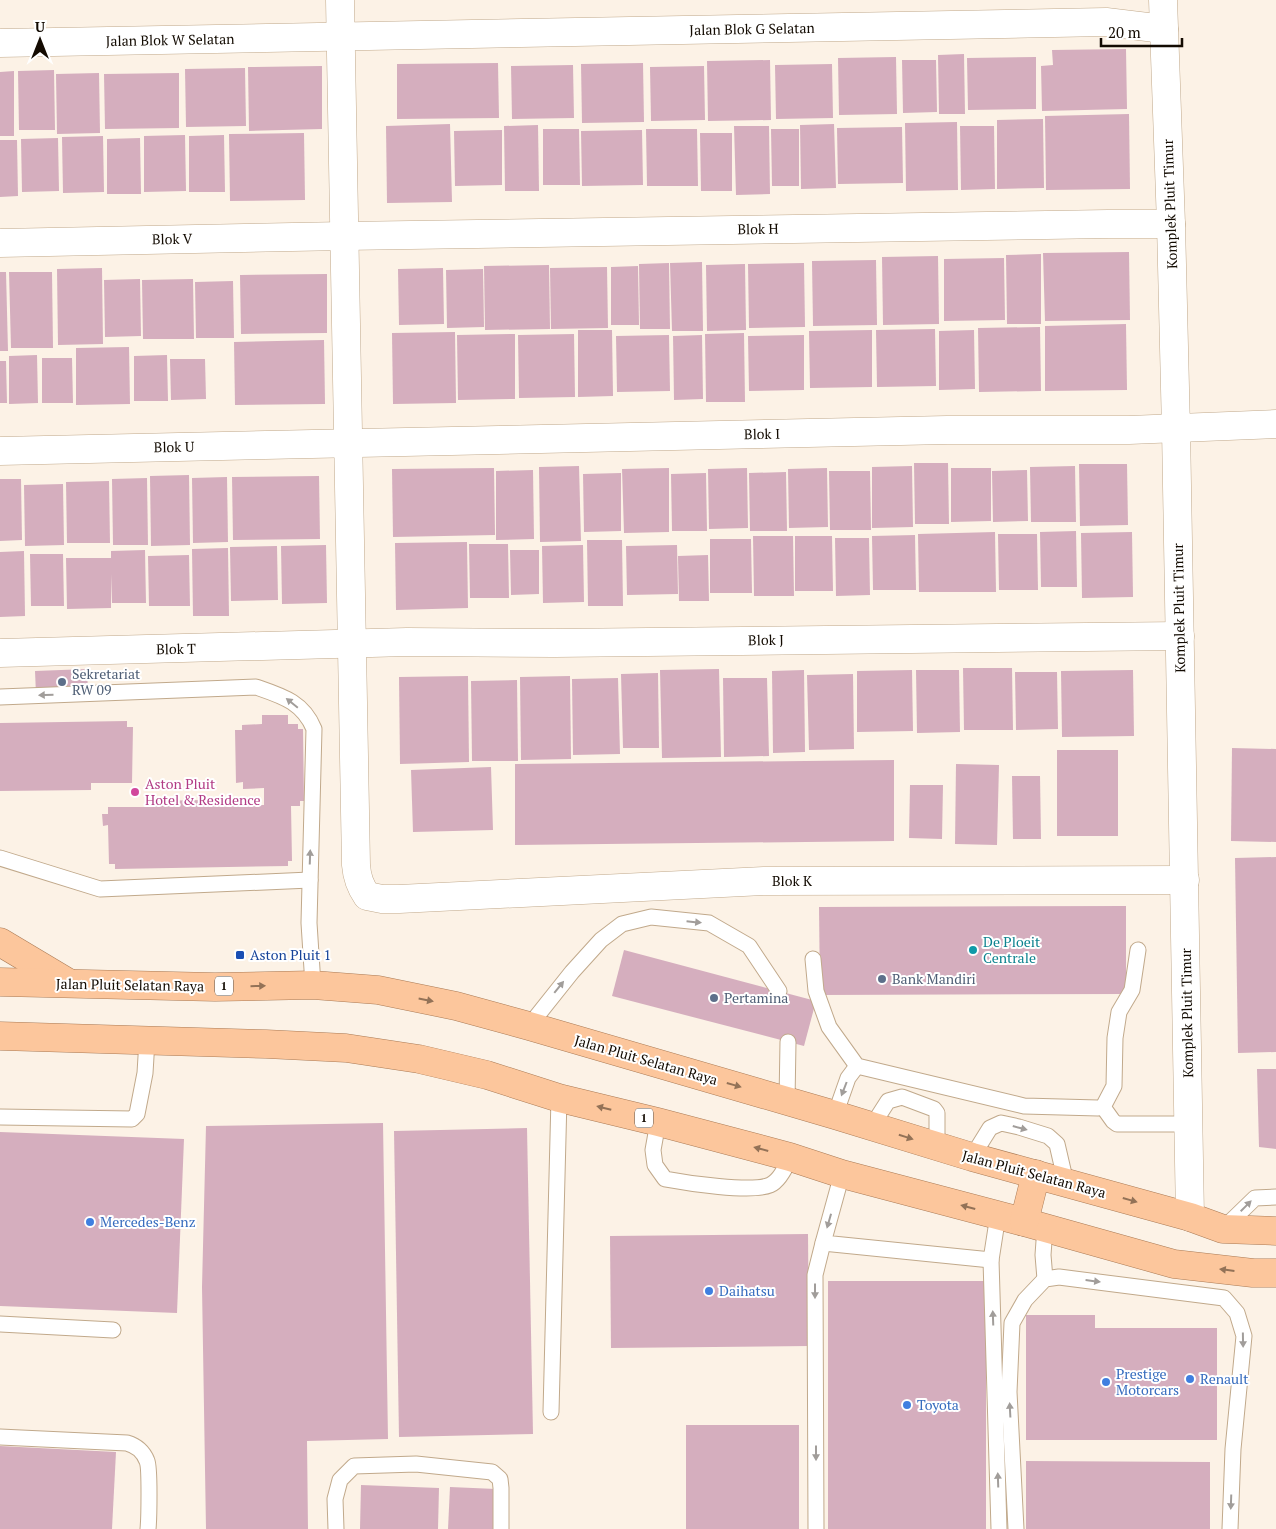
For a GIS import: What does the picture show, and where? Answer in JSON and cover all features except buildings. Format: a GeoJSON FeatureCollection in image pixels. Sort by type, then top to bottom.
{"type":"FeatureCollection","features":[{"type":"Feature","properties":{"kind":"highway"},"geometry":{"type":"LineString","coordinates":[[0,942],[69,983]]}},
{"type":"Feature","properties":{"kind":"highway","name":"Jalan Pluit Selatan Raya"},"geometry":{"type":"LineString","coordinates":[[0,982],[215,987],[313,985],[378,990],[456,1006],[529,1026],[972,1157],[1190,1217],[1223,1229],[1276,1231]]}},
{"type":"Feature","properties":{"kind":"highway","name":"1"},"geometry":{"type":"LineString","coordinates":[[0,1036],[266,1044],[355,1050],[418,1059],[487,1075],[559,1098],[790,1157],[842,1174],[1034,1224],[1174,1264],[1253,1273],[1276,1273]]}},
{"type":"Feature","properties":{"kind":"highway"},"geometry":{"type":"LineString","coordinates":[[1034,1224],[1036,1174]]}},
{"type":"Feature","properties":{"kind":"street"},"geometry":{"type":"LineString","coordinates":[[340,0],[352,644]]}},
{"type":"Feature","properties":{"kind":"street","name":"Komplek Pluit Timur"},"geometry":{"type":"LineString","coordinates":[[1163,0],[1176,429],[1190,1217]]}},
{"type":"Feature","properties":{"kind":"street","name":"Jalan Blok G Selatan"},"geometry":{"type":"LineString","coordinates":[[341,37],[1106,22],[1164,29]]}},
{"type":"Feature","properties":{"kind":"street","name":"Jalan Blok W Selatan"},"geometry":{"type":"LineString","coordinates":[[0,43],[341,37]]}},
{"type":"Feature","properties":{"kind":"street","name":"Blok H"},"geometry":{"type":"LineString","coordinates":[[344,236],[1171,224]]}},
{"type":"Feature","properties":{"kind":"street","name":"Blok V"},"geometry":{"type":"LineString","coordinates":[[0,243],[344,236]]}},
{"type":"Feature","properties":{"kind":"street","name":"Blok I"},"geometry":{"type":"LineString","coordinates":[[348,444],[938,430],[1176,429],[1276,424]]}},
{"type":"Feature","properties":{"kind":"street","name":"Blok U"},"geometry":{"type":"LineString","coordinates":[[0,451],[348,444]]}},
{"type":"Feature","properties":{"kind":"street","name":"Blok J"},"geometry":{"type":"LineString","coordinates":[[352,644],[1180,636]]}},
{"type":"Feature","properties":{"kind":"street","name":"Blok T"},"geometry":{"type":"LineString","coordinates":[[0,654],[352,644]]}},
{"type":"Feature","properties":{"kind":"street","name":"Blok K"},"geometry":{"type":"LineString","coordinates":[[352,644],[356,874],[361,888],[367,896],[382,899],[399,899],[764,881],[1184,880]]}},
{"type":"Feature","properties":{"kind":"lane"},"geometry":{"type":"LineString","coordinates":[[0,697],[256,688],[287,698],[309,717],[314,729],[309,923],[313,985]]}},
{"type":"Feature","properties":{"kind":"lane"},"geometry":{"type":"LineString","coordinates":[[0,858],[100,889],[310,880]]}},
{"type":"Feature","properties":{"kind":"lane"},"geometry":{"type":"LineString","coordinates":[[529,1026],[572,972],[601,940],[622,924],[651,917],[709,923],[749,946],[779,991]]}},
{"type":"Feature","properties":{"kind":"lane"},"geometry":{"type":"LineString","coordinates":[[1103,1107],[1114,1086],[1115,1038],[1119,1012],[1132,990],[1138,950]]}},
{"type":"Feature","properties":{"kind":"lane"},"geometry":{"type":"LineString","coordinates":[[813,959],[816,991],[829,1027],[857,1066],[1024,1106],[1103,1107]]}},
{"type":"Feature","properties":{"kind":"lane"},"geometry":{"type":"LineString","coordinates":[[0,1118],[132,1119],[137,1114],[143,1081],[147,1040]]}},
{"type":"Feature","properties":{"kind":"lane"},"geometry":{"type":"LineString","coordinates":[[787,1101],[788,1042]]}},
{"type":"Feature","properties":{"kind":"lane"},"geometry":{"type":"LineString","coordinates":[[835,1115],[848,1078],[857,1066]]}},
{"type":"Feature","properties":{"kind":"lane"},"geometry":{"type":"LineString","coordinates":[[872,1126],[888,1101],[902,1097],[934,1109],[937,1113],[937,1146]]}},
{"type":"Feature","properties":{"kind":"lane"},"geometry":{"type":"LineString","coordinates":[[551,1412],[559,1098]]}},
{"type":"Feature","properties":{"kind":"lane"},"geometry":{"type":"LineString","coordinates":[[1103,1107],[1112,1121],[1117,1124],[1188,1124]]}},
{"type":"Feature","properties":{"kind":"lane"},"geometry":{"type":"LineString","coordinates":[[658,1122],[653,1150],[655,1165],[665,1180],[689,1184],[748,1188],[770,1185],[781,1174],[790,1157]]}},
{"type":"Feature","properties":{"kind":"lane"},"geometry":{"type":"LineString","coordinates":[[972,1157],[990,1128],[1001,1123],[1019,1127],[1048,1136],[1057,1144],[1066,1183]]}},
{"type":"Feature","properties":{"kind":"lane"},"geometry":{"type":"LineString","coordinates":[[816,1529],[815,1275],[842,1174]]}},
{"type":"Feature","properties":{"kind":"lane"},"geometry":{"type":"LineString","coordinates":[[1223,1229],[1255,1198],[1276,1197]]}},
{"type":"Feature","properties":{"kind":"lane"},"geometry":{"type":"LineString","coordinates":[[998,1215],[991,1260],[999,1529]]}},
{"type":"Feature","properties":{"kind":"lane"},"geometry":{"type":"LineString","coordinates":[[1034,1224],[1043,1256],[1045,1279]]}},
{"type":"Feature","properties":{"kind":"lane"},"geometry":{"type":"LineString","coordinates":[[823,1243],[991,1260]]}},
{"type":"Feature","properties":{"kind":"lane"},"geometry":{"type":"LineString","coordinates":[[1016,1529],[1009,1392],[1012,1323],[1025,1300],[1045,1279],[1059,1277],[1224,1298],[1237,1313],[1244,1336],[1233,1449],[1230,1529]]}},
{"type":"Feature","properties":{"kind":"lane"},"geometry":{"type":"LineString","coordinates":[[0,1324],[113,1330]]}},
{"type":"Feature","properties":{"kind":"lane"},"geometry":{"type":"LineString","coordinates":[[0,1437],[127,1443],[137,1446],[148,1463],[148,1529]]}},
{"type":"Feature","properties":{"kind":"lane"},"geometry":{"type":"LineString","coordinates":[[336,1529],[335,1499],[337,1490],[340,1480],[354,1466],[416,1464],[492,1472],[500,1479],[501,1529]]}},
{"type":"Feature","properties":{"kind":"place","name":"Sekretariat RW 09"},"geometry":{"type":"Point","coordinates":[62,682]}},
{"type":"Feature","properties":{"kind":"place","name":"Aston Pluit Hotel & Residence"},"geometry":{"type":"Point","coordinates":[135,792]}},
{"type":"Feature","properties":{"kind":"place","name":"De Ploeit Centrale"},"geometry":{"type":"Point","coordinates":[973,950]}},
{"type":"Feature","properties":{"kind":"place","name":"Aston Pluit 1"},"geometry":{"type":"Point","coordinates":[240,955]}},
{"type":"Feature","properties":{"kind":"place","name":"Bank Mandiri"},"geometry":{"type":"Point","coordinates":[882,979]}},
{"type":"Feature","properties":{"kind":"place","name":"Pertamina"},"geometry":{"type":"Point","coordinates":[714,998]}},
{"type":"Feature","properties":{"kind":"place","name":"Mercedes-Benz"},"geometry":{"type":"Point","coordinates":[90,1222]}},
{"type":"Feature","properties":{"kind":"place","name":"Daihatsu"},"geometry":{"type":"Point","coordinates":[709,1291]}},
{"type":"Feature","properties":{"kind":"place","name":"Renault"},"geometry":{"type":"Point","coordinates":[1190,1379]}},
{"type":"Feature","properties":{"kind":"place","name":"Prestige Motorcars"},"geometry":{"type":"Point","coordinates":[1106,1382]}},
{"type":"Feature","properties":{"kind":"place","name":"Toyota"},"geometry":{"type":"Point","coordinates":[907,1405]}}]}
